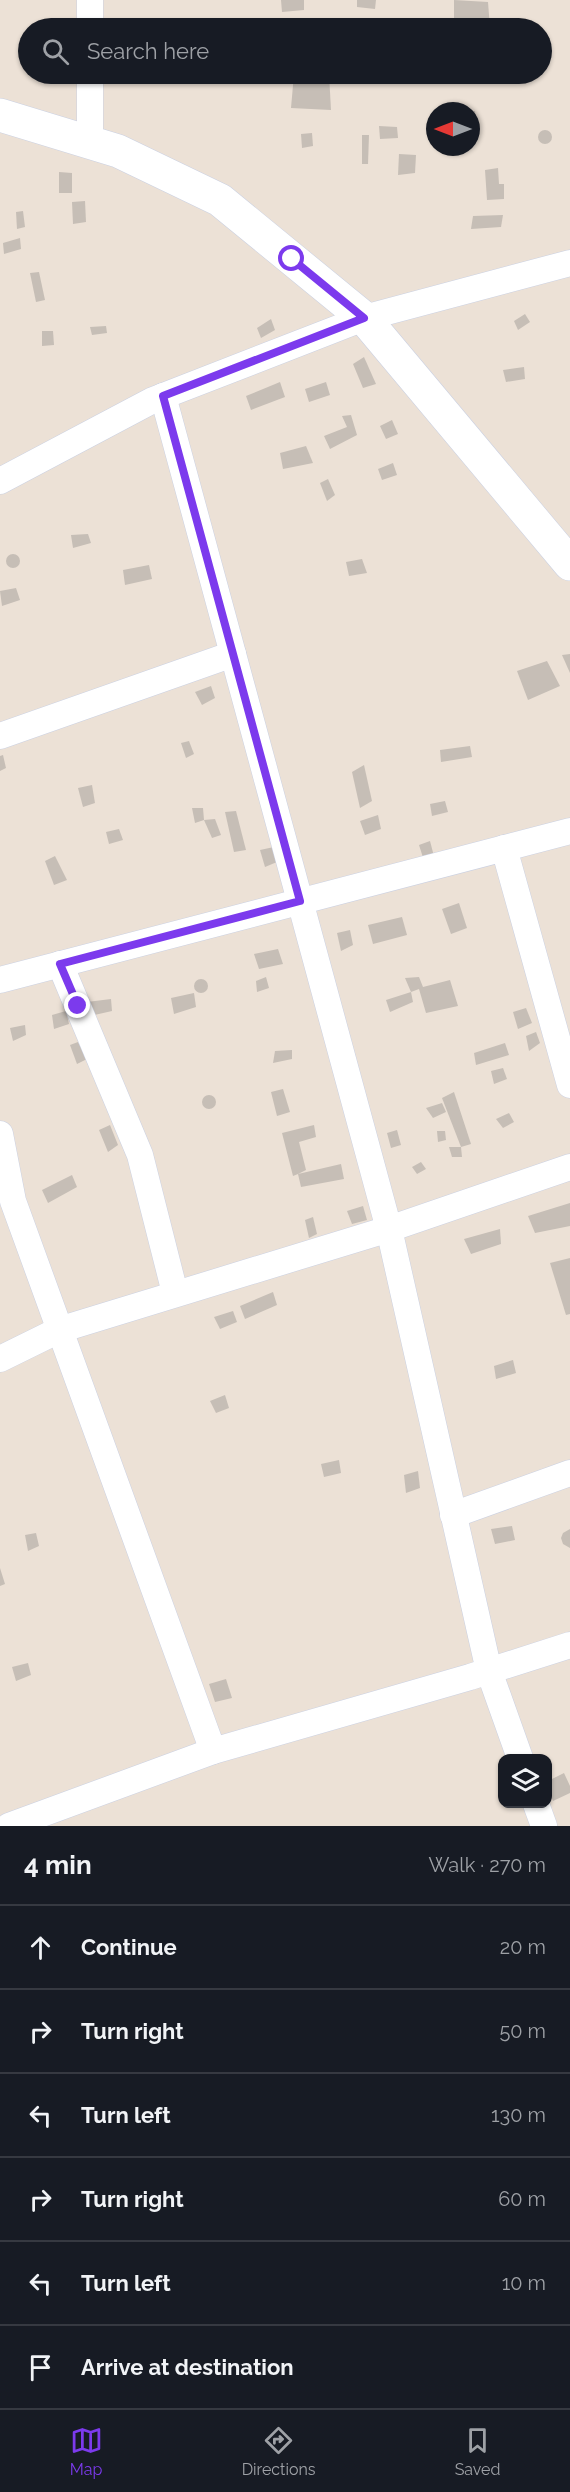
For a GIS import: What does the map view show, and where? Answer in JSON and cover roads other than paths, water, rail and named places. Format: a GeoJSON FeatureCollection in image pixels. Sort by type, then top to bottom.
{"type":"FeatureCollection","features":[{"type":"Feature","properties":{"kind":"main road"},"geometry":{"type":"LineString","coordinates":[[0,115],[118,151],[220,200],[364,318],[570,564]]}},
{"type":"Feature","properties":{"kind":"street"},"geometry":{"type":"LineString","coordinates":[[90,0],[90,18]]}},
{"type":"Feature","properties":{"kind":"street"},"geometry":{"type":"LineString","coordinates":[[90,84],[90,142]]}},
{"type":"Feature","properties":{"kind":"street"},"geometry":{"type":"LineString","coordinates":[[0,481],[163,396],[364,318],[570,263]]}},
{"type":"Feature","properties":{"kind":"street"},"geometry":{"type":"LineString","coordinates":[[163,396],[389,1228],[489,1671],[519,1754]]}},
{"type":"Feature","properties":{"kind":"street"},"geometry":{"type":"LineString","coordinates":[[0,736],[232,654]]}},
{"type":"Feature","properties":{"kind":"street"},"geometry":{"type":"LineString","coordinates":[[0,980],[570,831]]}},
{"type":"Feature","properties":{"kind":"street"},"geometry":{"type":"LineString","coordinates":[[504,848],[570,1085]]}},
{"type":"Feature","properties":{"kind":"street"},"geometry":{"type":"LineString","coordinates":[[60,964],[140,1155],[175,1293]]}},
{"type":"Feature","properties":{"kind":"street"},"geometry":{"type":"LineString","coordinates":[[0,1134],[13,1201],[213,1751]]}},
{"type":"Feature","properties":{"kind":"street"},"geometry":{"type":"LineString","coordinates":[[0,1359],[59,1330],[389,1228],[570,1167]]}},
{"type":"Feature","properties":{"kind":"street"},"geometry":{"type":"LineString","coordinates":[[453,1515],[570,1473]]}},
{"type":"Feature","properties":{"kind":"street"},"geometry":{"type":"LineString","coordinates":[[9,1826],[213,1751],[489,1671],[570,1645]]}},
{"type":"Feature","properties":{"kind":"street"},"geometry":{"type":"LineString","coordinates":[[538,1808],[544,1826]]}}]}
